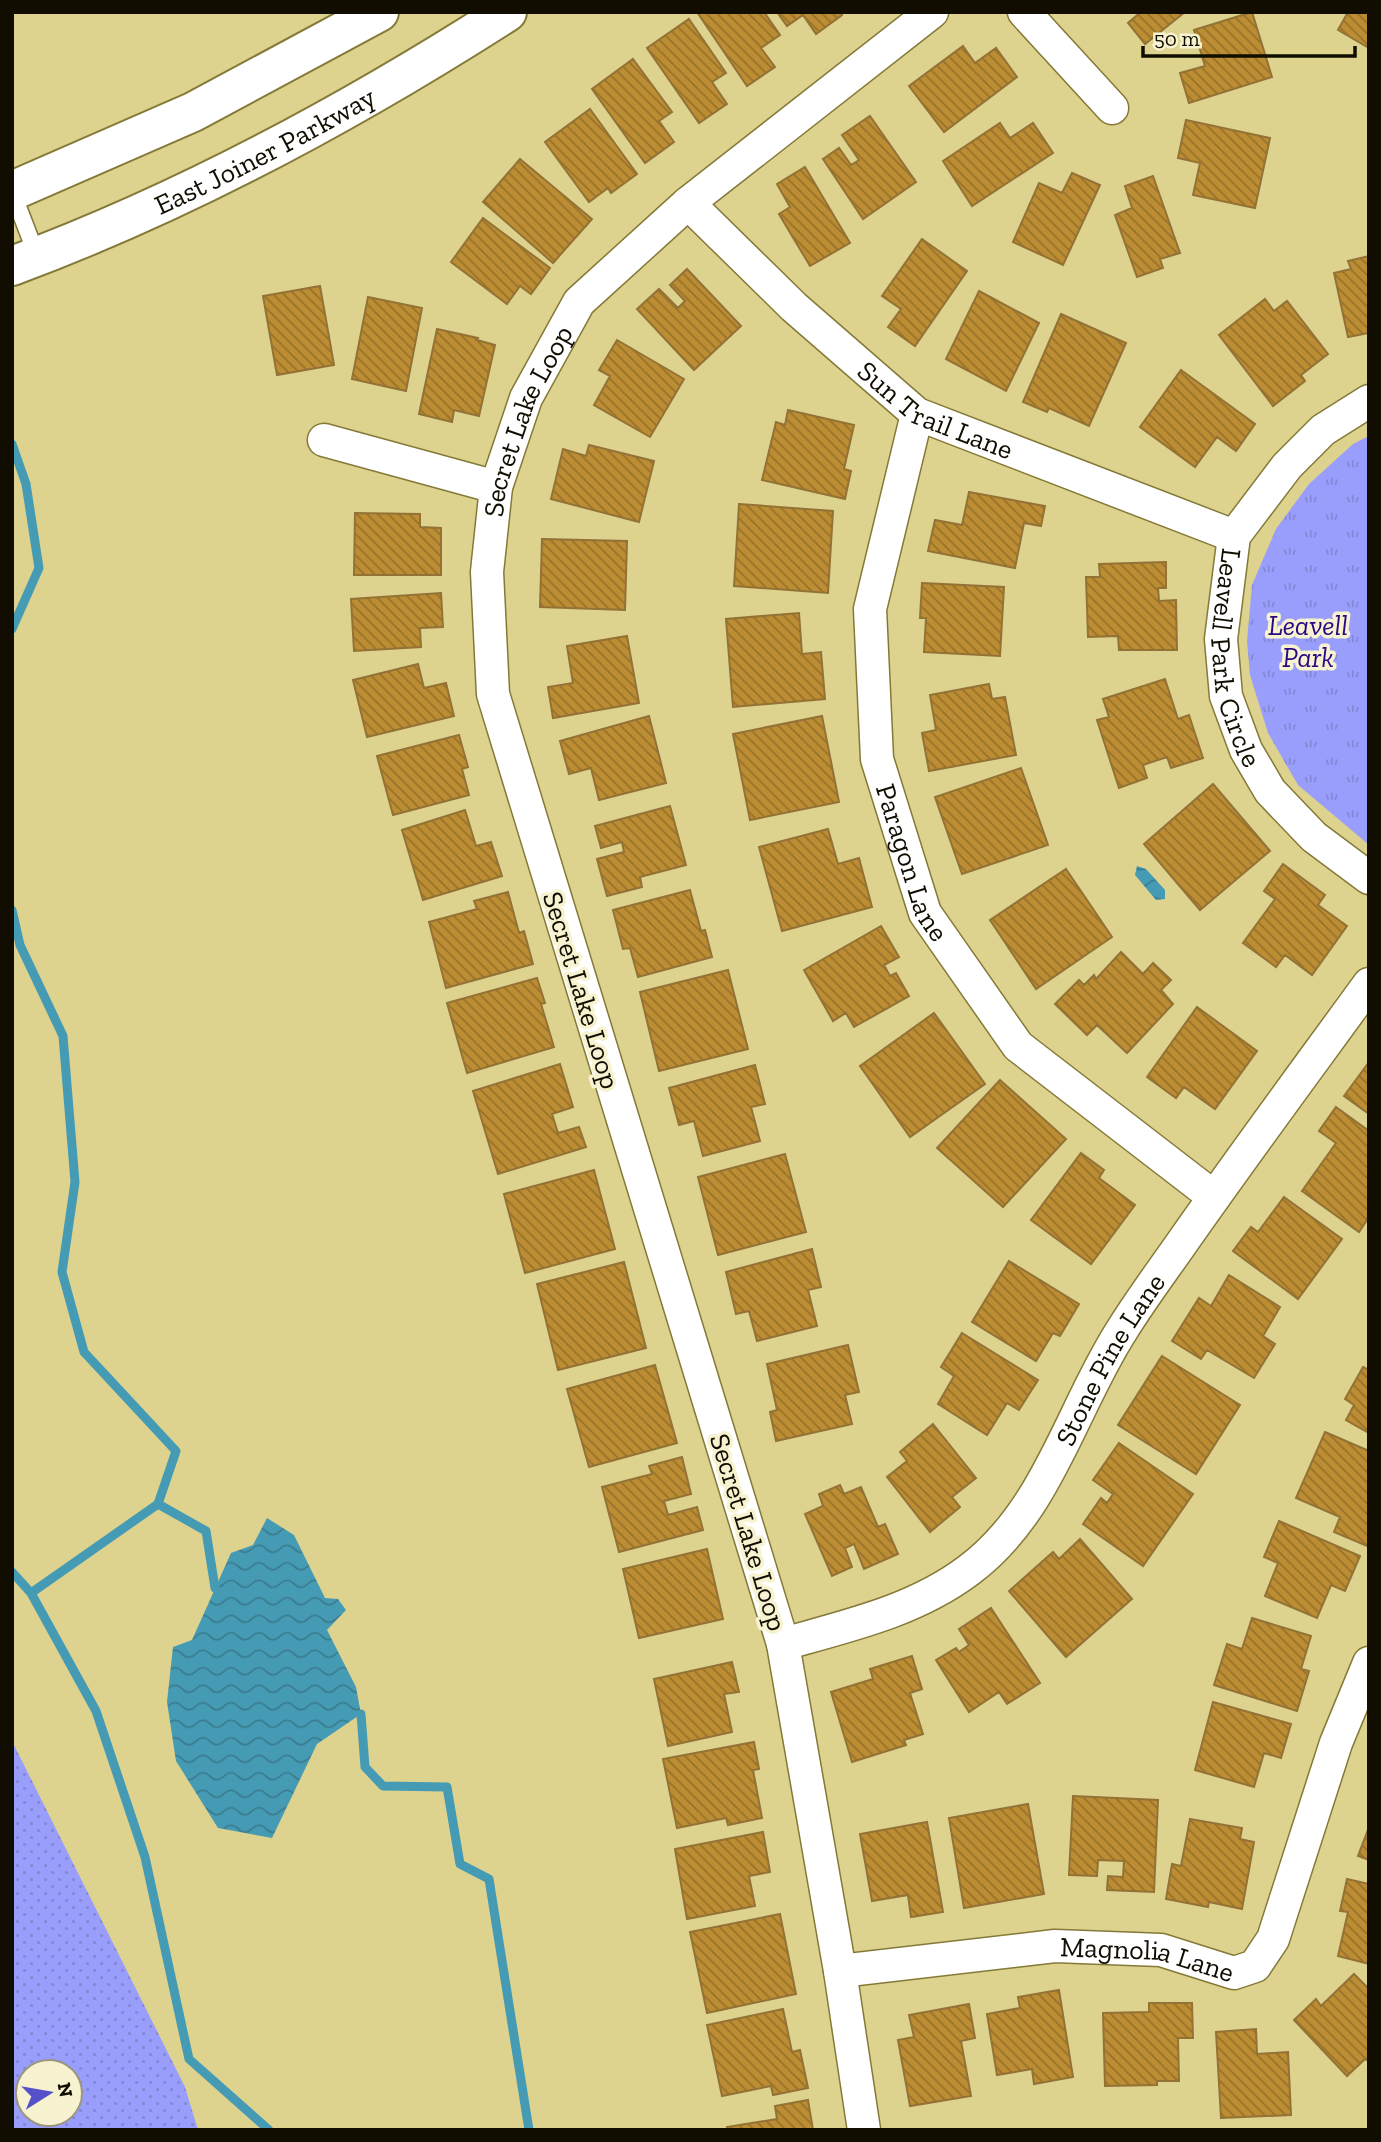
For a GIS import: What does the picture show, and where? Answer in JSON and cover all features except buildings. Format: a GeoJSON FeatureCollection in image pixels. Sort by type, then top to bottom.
{"type":"FeatureCollection","features":[{"type":"Feature","properties":{"kind":"main road"},"geometry":{"type":"LineString","coordinates":[[12,191],[193,112],[379,12]]}},
{"type":"Feature","properties":{"kind":"main road","name":"East Joiner Parkway"},"geometry":{"type":"LineString","coordinates":[[25,261],[219,177],[398,80],[507,12]]}},
{"type":"Feature","properties":{"kind":"street","name":"Secret Lake Loop"},"geometry":{"type":"LineString","coordinates":[[864,2130],[840,1971],[783,1644],[493,694],[487,572],[496,487],[526,398],[579,302],[688,202],[932,12]]}},
{"type":"Feature","properties":{"kind":"street"},"geometry":{"type":"LineString","coordinates":[[1024,12],[1112,108]]}},
{"type":"Feature","properties":{"kind":"street","name":"Sun Trail Lane"},"geometry":{"type":"LineString","coordinates":[[688,202],[794,307],[916,414],[1234,536]]}},
{"type":"Feature","properties":{"kind":"street","name":"Leavell Park Circle"},"geometry":{"type":"LineString","coordinates":[[1369,401],[1323,430],[1287,466],[1234,536],[1221,639],[1226,696],[1246,750],[1270,791],[1314,837],[1369,878]]}},
{"type":"Feature","properties":{"kind":"street","name":"Paragon Lane"},"geometry":{"type":"LineString","coordinates":[[916,414],[870,609],[877,759],[925,913],[1018,1046],[1214,1197]]}},
{"type":"Feature","properties":{"kind":"street"},"geometry":{"type":"LineString","coordinates":[[324,440],[496,487]]}},
{"type":"Feature","properties":{"kind":"street","name":"Stone Pine Lane"},"geometry":{"type":"LineString","coordinates":[[783,1644],[879,1617],[926,1595],[969,1570],[1010,1531],[1048,1474],[1120,1331],[1369,985]]}},
{"type":"Feature","properties":{"kind":"street","name":"Magnolia Lane"},"geometry":{"type":"LineString","coordinates":[[840,1971],[1055,1946],[1161,1950],[1234,1973],[1255,1966],[1273,1939],[1336,1742],[1369,1663]]}},
{"type":"Feature","properties":{"kind":"lane"},"geometry":{"type":"LineString","coordinates":[[12,191],[25,261]]}},
{"type":"Feature","properties":{"kind":"green space","name":"Leavell Park"},"geometry":{"type":"Polygon","coordinates":[[[1369,436],[1369,845],[1298,785],[1268,733],[1250,675],[1247,641],[1252,585],[1276,529],[1309,484],[1353,444],[1369,436]]]}},
{"type":"Feature","properties":{"kind":"green space"},"geometry":{"type":"Polygon","coordinates":[[[12,1741],[185,2087],[198,2130],[12,2130],[12,1741]]]}},
{"type":"Feature","properties":{"kind":"water"},"geometry":{"type":"Polygon","coordinates":[[[1137,866],[1146,869],[1165,890],[1165,899],[1156,900],[1135,875],[1137,866]]]}},
{"type":"Feature","properties":{"kind":"water"},"geometry":{"type":"Polygon","coordinates":[[[267,1518],[294,1535],[325,1598],[338,1599],[346,1610],[327,1630],[356,1687],[361,1714],[317,1744],[272,1838],[218,1828],[176,1761],[167,1702],[173,1647],[192,1640],[231,1553],[253,1545],[267,1518]]]}},
{"type":"Feature","properties":{"kind":"waterway"},"geometry":{"type":"LineString","coordinates":[[12,444],[26,484],[39,568],[12,629]]}},
{"type":"Feature","properties":{"kind":"waterway"},"geometry":{"type":"LineString","coordinates":[[12,910],[20,945],[63,1036],[75,1182],[62,1272],[84,1352],[176,1451],[158,1504],[31,1593],[96,1711],[145,1857],[189,2059],[269,2130]]}},
{"type":"Feature","properties":{"kind":"waterway"},"geometry":{"type":"LineString","coordinates":[[158,1504],[206,1531],[215,1588]]}},
{"type":"Feature","properties":{"kind":"waterway"},"geometry":{"type":"LineString","coordinates":[[12,1572],[31,1593]]}},
{"type":"Feature","properties":{"kind":"waterway"},"geometry":{"type":"LineString","coordinates":[[361,1714],[365,1767],[383,1786],[447,1787],[460,1864],[489,1879],[529,2130]]}}]}
